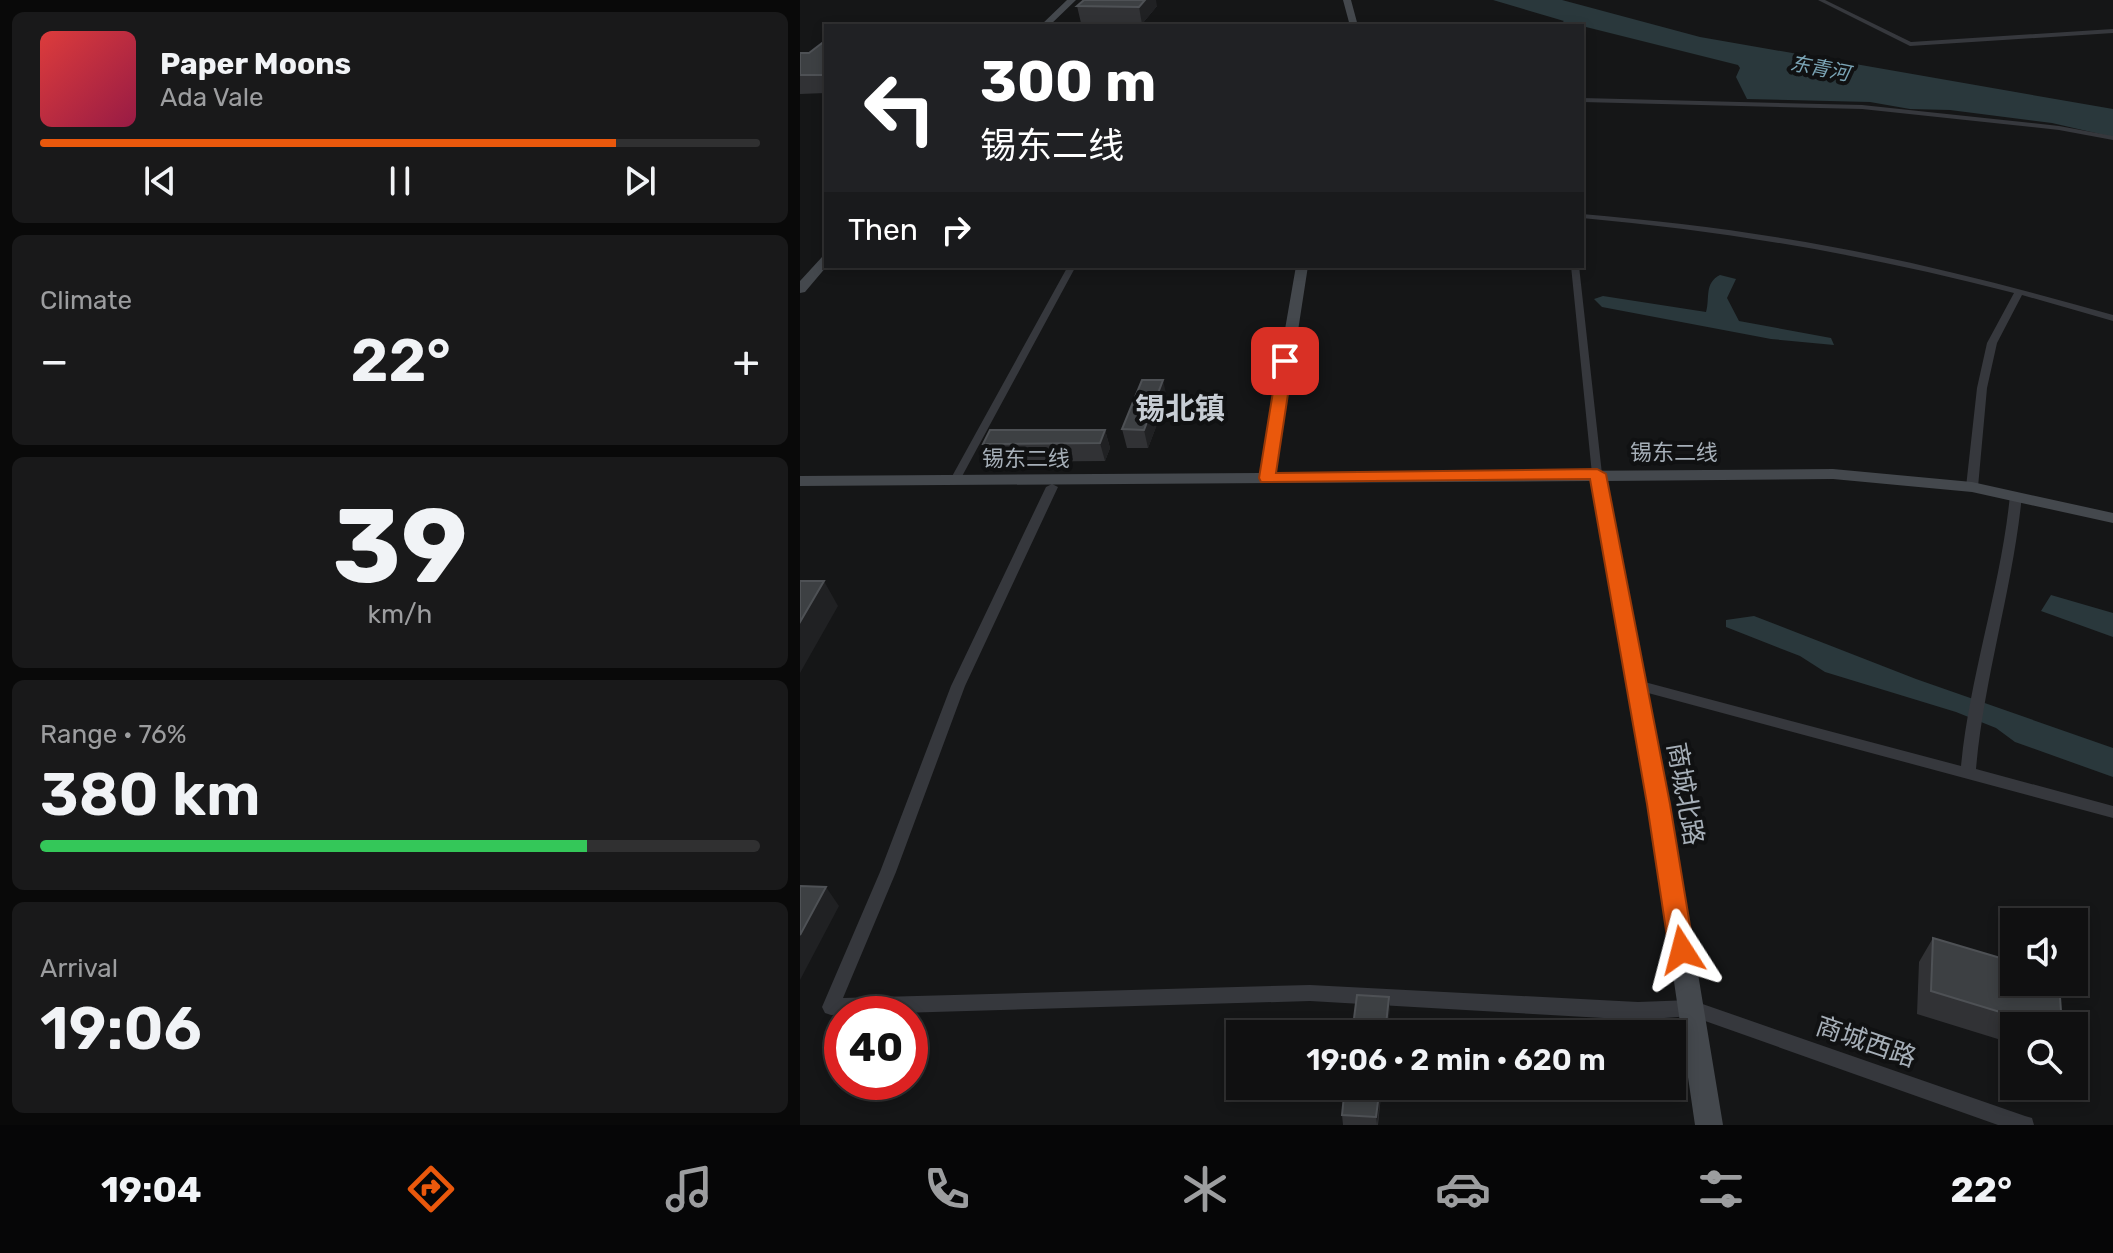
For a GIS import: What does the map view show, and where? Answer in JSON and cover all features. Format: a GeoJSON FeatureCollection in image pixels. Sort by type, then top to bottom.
{"type":"FeatureCollection","features":[{"type":"Feature","properties":{"kind":"street"},"geometry":{"type":"LineString","coordinates":[[1046,24],[1072,0]]}},
{"type":"Feature","properties":{"kind":"street"},"geometry":{"type":"LineString","coordinates":[[1347,0],[1353,24]]}},
{"type":"Feature","properties":{"kind":"street"},"geometry":{"type":"LineString","coordinates":[[1821,0],[1910,44],[2113,31]]}},
{"type":"Feature","properties":{"kind":"street"},"geometry":{"type":"LineString","coordinates":[[1584,100],[1862,107],[2059,128],[2113,138]]}},
{"type":"Feature","properties":{"kind":"street"},"geometry":{"type":"LineString","coordinates":[[1584,216],[1832,248],[1899,261],[2113,318]]}},
{"type":"Feature","properties":{"kind":"street"},"geometry":{"type":"LineString","coordinates":[[800,289],[824,262]]}},
{"type":"Feature","properties":{"kind":"street"},"geometry":{"type":"LineString","coordinates":[[955,480],[1071,268]]}},
{"type":"Feature","properties":{"kind":"street"},"geometry":{"type":"LineString","coordinates":[[1267,478],[1302,268]]}},
{"type":"Feature","properties":{"kind":"street"},"geometry":{"type":"LineString","coordinates":[[1575,268],[1597,474]]}},
{"type":"Feature","properties":{"kind":"street"},"geometry":{"type":"LineString","coordinates":[[1972,487],[1982,388],[1992,343],[2019,293]]}},
{"type":"Feature","properties":{"kind":"street","name":"商城北路"},"geometry":{"type":"LineString","coordinates":[[1597,474],[1637,685],[1709,1125]]}},
{"type":"Feature","properties":{"kind":"street","name":"锡东二线"},"geometry":{"type":"LineString","coordinates":[[800,481],[1833,474],[1972,487],[2113,518]]}},
{"type":"Feature","properties":{"kind":"street"},"geometry":{"type":"LineString","coordinates":[[1052,487],[958,686],[888,872],[831,1007],[1310,993],[1638,1011],[1691,1008]]}},
{"type":"Feature","properties":{"kind":"street"},"geometry":{"type":"LineString","coordinates":[[1968,773],[1970,723],[2001,589],[2016,495]]}},
{"type":"Feature","properties":{"kind":"street"},"geometry":{"type":"LineString","coordinates":[[1637,685],[2113,812]]}},
{"type":"Feature","properties":{"kind":"street","name":"商城西路"},"geometry":{"type":"LineString","coordinates":[[1691,1008],[2025,1125]]}},
{"type":"Feature","properties":{"kind":"water","name":"东青河"},"geometry":{"type":"Polygon","coordinates":[[[1493,0],[1562,0],[1700,37],[2113,109],[2113,137],[2052,123],[1950,110],[1910,109],[1870,102],[1747,99],[1736,77],[1740,68],[1738,65],[1584,26],[1584,24],[1560,24],[1564,21],[1493,0]]]}},
{"type":"Feature","properties":{"kind":"water"},"geometry":{"type":"Polygon","coordinates":[[[1720,275],[1736,279],[1727,298],[1739,321],[1831,338],[1834,345],[1771,339],[1602,307],[1594,299],[1603,296],[1706,312],[1710,287],[1720,275]]]}},
{"type":"Feature","properties":{"kind":"water"},"geometry":{"type":"Polygon","coordinates":[[[2051,595],[2113,613],[2113,637],[2041,611],[2051,595]]]}},
{"type":"Feature","properties":{"kind":"water"},"geometry":{"type":"Polygon","coordinates":[[[1754,616],[1916,679],[2113,748],[2113,777],[2015,742],[1996,728],[1956,712],[1825,672],[1800,656],[1726,627],[1726,620],[1754,616]]]}},
{"type":"Feature","properties":{"kind":"building"},"geometry":{"type":"Polygon","coordinates":[[[1084,0],[1145,0],[1139,7],[1077,6],[1084,0]]]}},
{"type":"Feature","properties":{"kind":"building"},"geometry":{"type":"Polygon","coordinates":[[[824,42],[824,75],[800,75],[800,53],[809,53],[824,42]]]}},
{"type":"Feature","properties":{"kind":"building"},"geometry":{"type":"Polygon","coordinates":[[[1142,380],[1163,380],[1144,430],[1122,429],[1142,380]]]}},
{"type":"Feature","properties":{"kind":"building"},"geometry":{"type":"Polygon","coordinates":[[[990,430],[1105,430],[1100,443],[983,444],[990,430]]]}},
{"type":"Feature","properties":{"kind":"building"},"geometry":{"type":"Polygon","coordinates":[[[800,581],[824,581],[800,622],[800,581]]]}},
{"type":"Feature","properties":{"kind":"building"},"geometry":{"type":"Polygon","coordinates":[[[800,886],[826,887],[800,935],[800,886]]]}},
{"type":"Feature","properties":{"kind":"building"},"geometry":{"type":"Polygon","coordinates":[[[1933,938],[2000,958],[2000,996],[2060,996],[2061,1012],[2000,1012],[1931,991],[1933,938]]]}},
{"type":"Feature","properties":{"kind":"building"},"geometry":{"type":"Polygon","coordinates":[[[1357,995],[1389,997],[1387,1020],[1354,1020],[1357,995]]]}},
{"type":"Feature","properties":{"kind":"building"},"geometry":{"type":"Polygon","coordinates":[[[1344,1100],[1378,1100],[1376,1117],[1342,1115],[1344,1100]]]}},
{"type":"Feature","properties":{"kind":"district","name":"锡北镇"},"geometry":{"type":"Point","coordinates":[1180,409]}},
{"type":"Feature","properties":{"kind":"route"},"geometry":{"type":"LineString","coordinates":[[1285,361],[1267,478],[1597,474],[1659,804],[1682,950]]}}]}
